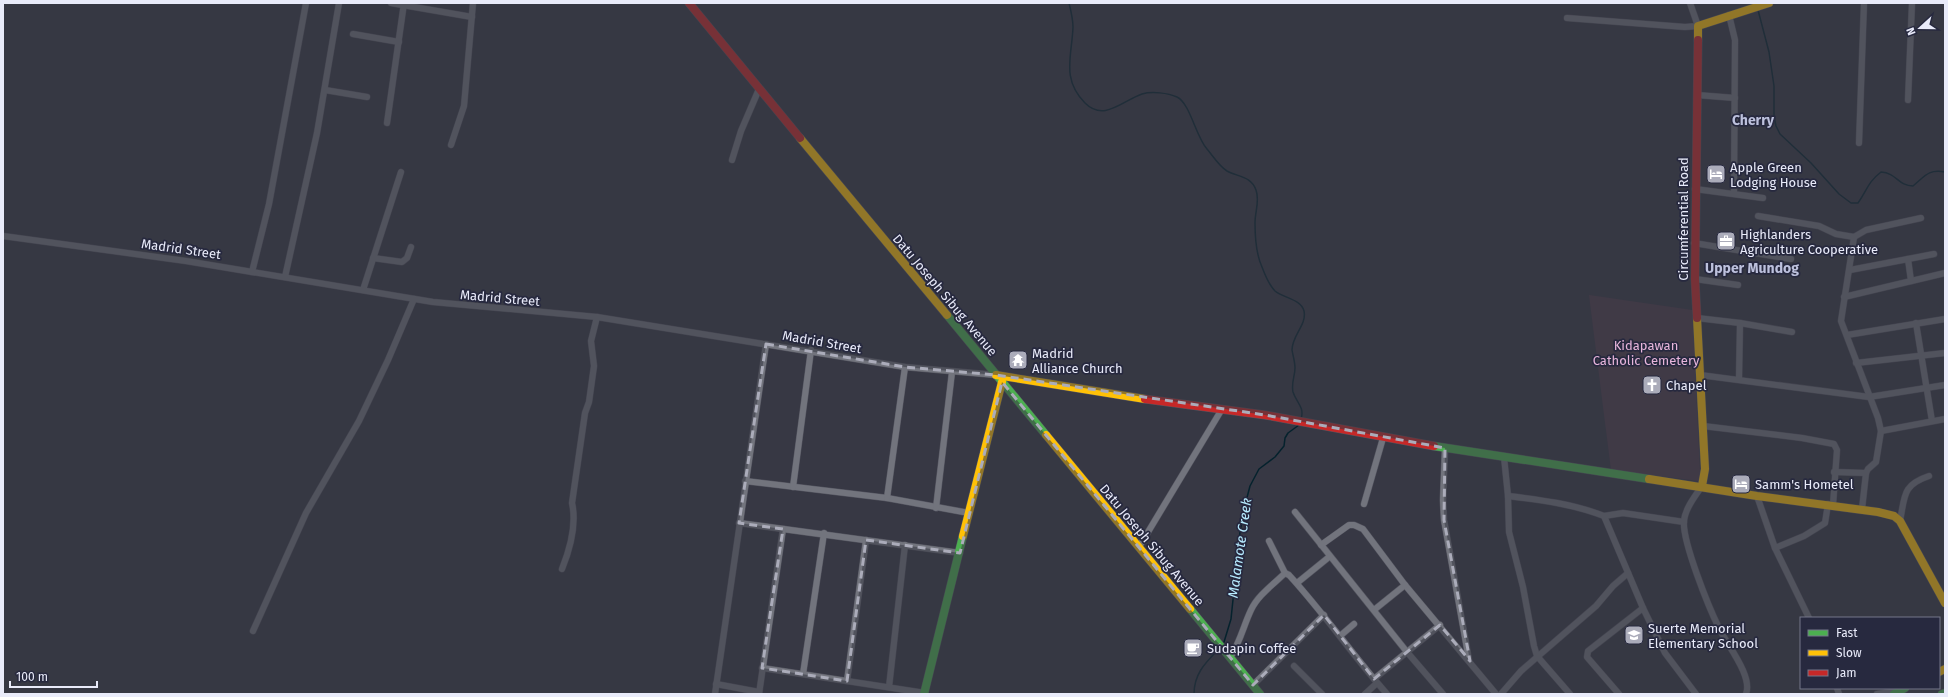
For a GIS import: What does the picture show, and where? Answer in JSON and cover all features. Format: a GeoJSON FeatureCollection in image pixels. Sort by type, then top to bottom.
{"type":"FeatureCollection","features":[{"type":"Feature","properties":{"kind":"main road","name":"Datu Joseph Sibug Avenue"},"geometry":{"type":"LineString","coordinates":[[689,3],[1260,694]]}},
{"type":"Feature","properties":{"kind":"main road"},"geometry":{"type":"LineString","coordinates":[[1698,26],[1769,3]]}},
{"type":"Feature","properties":{"kind":"main road","name":"Circumferential Road"},"geometry":{"type":"LineString","coordinates":[[1698,26],[1694,243],[1705,469],[1702,486]]}},
{"type":"Feature","properties":{"kind":"main road"},"geometry":{"type":"LineString","coordinates":[[996,375],[1150,400],[1222,409],[1445,448],[1702,486],[1757,496],[1862,509],[1887,514],[1900,521],[1945,603]]}},
{"type":"Feature","properties":{"kind":"main road"},"geometry":{"type":"LineString","coordinates":[[925,693],[1002,382]]}},
{"type":"Feature","properties":{"kind":"street"},"geometry":{"type":"LineString","coordinates":[[252,272],[269,204],[306,3]]}},
{"type":"Feature","properties":{"kind":"street"},"geometry":{"type":"LineString","coordinates":[[285,276],[304,197],[325,90],[339,3]]}},
{"type":"Feature","properties":{"kind":"street"},"geometry":{"type":"LineString","coordinates":[[392,3],[437,6],[472,17]]}},
{"type":"Feature","properties":{"kind":"street"},"geometry":{"type":"LineString","coordinates":[[451,145],[464,106],[473,3]]}},
{"type":"Feature","properties":{"kind":"street"},"geometry":{"type":"LineString","coordinates":[[1567,18],[1685,27],[1698,26],[1690,3]]}},
{"type":"Feature","properties":{"kind":"street"},"geometry":{"type":"LineString","coordinates":[[1859,143],[1864,3]]}},
{"type":"Feature","properties":{"kind":"street"},"geometry":{"type":"LineString","coordinates":[[1908,100],[1912,3]]}},
{"type":"Feature","properties":{"kind":"street"},"geometry":{"type":"LineString","coordinates":[[387,123],[404,4]]}},
{"type":"Feature","properties":{"kind":"street"},"geometry":{"type":"LineString","coordinates":[[1729,15],[1735,40],[1734,193]]}},
{"type":"Feature","properties":{"kind":"street"},"geometry":{"type":"LineString","coordinates":[[353,34],[399,42]]}},
{"type":"Feature","properties":{"kind":"street"},"geometry":{"type":"LineString","coordinates":[[732,160],[741,131],[760,89]]}},
{"type":"Feature","properties":{"kind":"street"},"geometry":{"type":"LineString","coordinates":[[325,90],[367,97]]}},
{"type":"Feature","properties":{"kind":"street"},"geometry":{"type":"LineString","coordinates":[[1697,95],[1735,98]]}},
{"type":"Feature","properties":{"kind":"street"},"geometry":{"type":"LineString","coordinates":[[363,290],[401,172]]}},
{"type":"Feature","properties":{"kind":"street"},"geometry":{"type":"LineString","coordinates":[[1695,189],[1763,198]]}},
{"type":"Feature","properties":{"kind":"street"},"geometry":{"type":"LineString","coordinates":[[1758,216],[1818,226],[1836,234],[1854,237],[1866,230],[1922,218]]}},
{"type":"Feature","properties":{"kind":"street","name":"Madrid Street"},"geometry":{"type":"LineString","coordinates":[[3,236],[285,276],[414,299],[466,306],[597,317],[811,350],[904,367],[996,375]]}},
{"type":"Feature","properties":{"kind":"street"},"geometry":{"type":"LineString","coordinates":[[1854,237],[1841,321],[1881,431],[1876,462],[1868,469],[1866,473],[1862,509]]}},
{"type":"Feature","properties":{"kind":"street"},"geometry":{"type":"LineString","coordinates":[[1694,243],[1790,259]]}},
{"type":"Feature","properties":{"kind":"street"},"geometry":{"type":"LineString","coordinates":[[373,258],[402,262],[408,258],[411,247]]}},
{"type":"Feature","properties":{"kind":"street"},"geometry":{"type":"LineString","coordinates":[[1850,270],[1934,254]]}},
{"type":"Feature","properties":{"kind":"street"},"geometry":{"type":"LineString","coordinates":[[1908,259],[1912,281]]}},
{"type":"Feature","properties":{"kind":"street"},"geometry":{"type":"LineString","coordinates":[[1844,297],[1945,273]]}},
{"type":"Feature","properties":{"kind":"street"},"geometry":{"type":"LineString","coordinates":[[1695,279],[1738,285]]}},
{"type":"Feature","properties":{"kind":"street"},"geometry":{"type":"LineString","coordinates":[[253,631],[306,513],[359,420],[388,360],[414,299]]}},
{"type":"Feature","properties":{"kind":"street"},"geometry":{"type":"LineString","coordinates":[[562,569],[570,548],[574,511],[572,503],[585,412],[589,402],[594,366],[591,341],[597,317]]}},
{"type":"Feature","properties":{"kind":"street"},"geometry":{"type":"LineString","coordinates":[[1697,318],[1740,323],[1792,332]]}},
{"type":"Feature","properties":{"kind":"street"},"geometry":{"type":"LineString","coordinates":[[1847,335],[1945,319]]}},
{"type":"Feature","properties":{"kind":"street"},"geometry":{"type":"LineString","coordinates":[[1739,379],[1740,323]]}},
{"type":"Feature","properties":{"kind":"street"},"geometry":{"type":"LineString","coordinates":[[1916,323],[1932,421]]}},
{"type":"Feature","properties":{"kind":"street"},"geometry":{"type":"LineString","coordinates":[[715,694],[766,344]]}},
{"type":"Feature","properties":{"kind":"street"},"geometry":{"type":"LineString","coordinates":[[793,487],[811,350]]}},
{"type":"Feature","properties":{"kind":"street"},"geometry":{"type":"LineString","coordinates":[[1856,363],[1945,353]]}},
{"type":"Feature","properties":{"kind":"street"},"geometry":{"type":"LineString","coordinates":[[887,498],[904,367]]}},
{"type":"Feature","properties":{"kind":"street"},"geometry":{"type":"LineString","coordinates":[[936,508],[952,372]]}},
{"type":"Feature","properties":{"kind":"street"},"geometry":{"type":"LineString","coordinates":[[1700,375],[1869,397],[1945,386]]}},
{"type":"Feature","properties":{"kind":"street"},"geometry":{"type":"LineString","coordinates":[[1139,547],[1222,409]]}},
{"type":"Feature","properties":{"kind":"street"},"geometry":{"type":"LineString","coordinates":[[1881,431],[1945,419]]}},
{"type":"Feature","properties":{"kind":"street"},"geometry":{"type":"LineString","coordinates":[[1703,426],[1802,438],[1834,444],[1837,450],[1830,505],[1825,523],[1804,536],[1775,548]]}},
{"type":"Feature","properties":{"kind":"street"},"geometry":{"type":"LineString","coordinates":[[1364,504],[1383,438]]}},
{"type":"Feature","properties":{"kind":"street"},"geometry":{"type":"LineString","coordinates":[[1445,448],[1443,500],[1444,520],[1470,661]]}},
{"type":"Feature","properties":{"kind":"street"},"geometry":{"type":"LineString","coordinates":[[1504,457],[1508,496],[1509,532],[1523,586],[1537,656],[1570,694]]}},
{"type":"Feature","properties":{"kind":"street"},"geometry":{"type":"LineString","coordinates":[[1834,472],[1866,473]]}},
{"type":"Feature","properties":{"kind":"street"},"geometry":{"type":"LineString","coordinates":[[1900,521],[1904,499],[1909,486],[1918,479],[1929,476]]}},
{"type":"Feature","properties":{"kind":"street"},"geometry":{"type":"LineString","coordinates":[[745,481],[887,498],[969,513]]}},
{"type":"Feature","properties":{"kind":"street"},"geometry":{"type":"LineString","coordinates":[[1702,486],[1686,514],[1684,522],[1685,537],[1719,629],[1745,675],[1748,689],[1746,694]]}},
{"type":"Feature","properties":{"kind":"street"},"geometry":{"type":"LineString","coordinates":[[1508,496],[1555,501],[1582,508],[1604,516],[1623,513],[1684,522]]}},
{"type":"Feature","properties":{"kind":"street"},"geometry":{"type":"LineString","coordinates":[[1757,496],[1775,548],[1809,617]]}},
{"type":"Feature","properties":{"kind":"street"},"geometry":{"type":"LineString","coordinates":[[1295,512],[1329,557],[1443,694]]}},
{"type":"Feature","properties":{"kind":"street"},"geometry":{"type":"LineString","coordinates":[[1604,516],[1643,608],[1670,662],[1696,694]]}},
{"type":"Feature","properties":{"kind":"street"},"geometry":{"type":"LineString","coordinates":[[740,523],[960,553]]}},
{"type":"Feature","properties":{"kind":"street"},"geometry":{"type":"LineString","coordinates":[[1321,545],[1349,525],[1359,527],[1373,541],[1405,585],[1440,625],[1496,694]]}},
{"type":"Feature","properties":{"kind":"street"},"geometry":{"type":"LineString","coordinates":[[716,684],[759,693],[783,529]]}},
{"type":"Feature","properties":{"kind":"street"},"geometry":{"type":"LineString","coordinates":[[803,674],[824,534]]}},
{"type":"Feature","properties":{"kind":"street"},"geometry":{"type":"LineString","coordinates":[[847,681],[866,540]]}},
{"type":"Feature","properties":{"kind":"street"},"geometry":{"type":"LineString","coordinates":[[1270,541],[1285,573],[1289,575],[1324,616],[1387,694]]}},
{"type":"Feature","properties":{"kind":"street"},"geometry":{"type":"LineString","coordinates":[[889,687],[905,545]]}},
{"type":"Feature","properties":{"kind":"street"},"geometry":{"type":"LineString","coordinates":[[1296,583],[1329,557]]}},
{"type":"Feature","properties":{"kind":"street"},"geometry":{"type":"LineString","coordinates":[[1230,658],[1239,643],[1253,607],[1263,594],[1285,573]]}},
{"type":"Feature","properties":{"kind":"street"},"geometry":{"type":"LineString","coordinates":[[1501,694],[1537,656],[1596,606],[1613,586],[1628,573]]}},
{"type":"Feature","properties":{"kind":"street"},"geometry":{"type":"LineString","coordinates":[[1374,610],[1405,585]]}},
{"type":"Feature","properties":{"kind":"street"},"geometry":{"type":"LineString","coordinates":[[1619,694],[1588,657],[1588,651],[1643,608]]}},
{"type":"Feature","properties":{"kind":"street"},"geometry":{"type":"LineString","coordinates":[[1253,685],[1324,616]]}},
{"type":"Feature","properties":{"kind":"street"},"geometry":{"type":"LineString","coordinates":[[1340,636],[1354,624]]}},
{"type":"Feature","properties":{"kind":"street"},"geometry":{"type":"LineString","coordinates":[[1365,694],[1375,681],[1440,625]]}},
{"type":"Feature","properties":{"kind":"street"},"geometry":{"type":"LineString","coordinates":[[1294,666],[1322,694]]}},
{"type":"Feature","properties":{"kind":"street"},"geometry":{"type":"LineString","coordinates":[[762,668],[925,693]]}},
{"type":"Feature","properties":{"kind":"street"},"geometry":{"type":"LineString","coordinates":[[1877,694],[1900,691]]}},
{"type":"Feature","properties":{"kind":"highlighted area"},"geometry":{"type":"Polygon","coordinates":[[[766,344],[905,367],[996,375],[1265,415],[1445,448],[1444,520],[1470,661],[1440,625],[1374,679],[1324,615],[1253,685],[1002,382],[960,553],[866,540],[847,681],[762,668],[783,529],[739,523],[766,344]]]}},
{"type":"Feature","properties":{"kind":"green space","name":"Kidapawan Catholic Cemetery"},"geometry":{"type":"Polygon","coordinates":[[[1589,295],[1692,310],[1700,472],[1699,481],[1611,470],[1589,295]]]}},
{"type":"Feature","properties":{"kind":"waterway","name":"Malamote Creek"},"geometry":{"type":"LineString","coordinates":[[1069,3],[1073,27],[1070,76],[1073,85],[1085,103],[1099,111],[1113,108],[1146,93],[1169,94],[1177,97],[1182,100],[1186,106],[1203,144],[1219,164],[1227,171],[1248,179],[1254,185],[1258,198],[1255,219],[1256,245],[1258,257],[1264,273],[1275,291],[1296,301],[1304,311],[1302,326],[1294,340],[1292,350],[1295,368],[1293,392],[1302,411],[1301,419]]}},
{"type":"Feature","properties":{"kind":"waterway"},"geometry":{"type":"LineString","coordinates":[[1758,10],[1769,52],[1774,86],[1774,116],[1776,126],[1780,134],[1811,163],[1839,194],[1851,203],[1858,203],[1870,183],[1881,172],[1891,175],[1904,184],[1913,186],[1931,172],[1945,172]]}},
{"type":"Feature","properties":{"kind":"waterway","name":"Malamote Creek"},"geometry":{"type":"LineString","coordinates":[[1224,642],[1231,619],[1240,532],[1250,486],[1259,469],[1275,457],[1284,446],[1285,438],[1288,433],[1299,425]]}},
{"type":"Feature","properties":{"kind":"waterway","name":"Malamote Creek"},"geometry":{"type":"LineString","coordinates":[[1194,694],[1194,687],[1198,675],[1217,651]]}},
{"type":"Feature","properties":{"kind":"traffic: fast"},"geometry":{"type":"LineString","coordinates":[[947,315],[1046,435]]}},
{"type":"Feature","properties":{"kind":"traffic: fast"},"geometry":{"type":"LineString","coordinates":[[1434,446],[1649,479]]}},
{"type":"Feature","properties":{"kind":"traffic: fast"},"geometry":{"type":"LineString","coordinates":[[924,694],[963,536]]}},
{"type":"Feature","properties":{"kind":"traffic: fast"},"geometry":{"type":"LineString","coordinates":[[1190,609],[1260,694]]}},
{"type":"Feature","properties":{"kind":"traffic: fast"},"geometry":{"type":"LineString","coordinates":[[1894,694],[1903,689]]}},
{"type":"Feature","properties":{"kind":"traffic: slow"},"geometry":{"type":"LineString","coordinates":[[1698,40],[1698,26],[1769,3]]}},
{"type":"Feature","properties":{"kind":"traffic: slow"},"geometry":{"type":"LineString","coordinates":[[800,138],[947,315]]}},
{"type":"Feature","properties":{"kind":"traffic: slow"},"geometry":{"type":"LineString","coordinates":[[1697,318],[1705,469],[1702,486]]}},
{"type":"Feature","properties":{"kind":"traffic: slow"},"geometry":{"type":"LineString","coordinates":[[996,375],[1145,399]]}},
{"type":"Feature","properties":{"kind":"traffic: slow"},"geometry":{"type":"LineString","coordinates":[[963,536],[1002,382]]}},
{"type":"Feature","properties":{"kind":"traffic: slow"},"geometry":{"type":"LineString","coordinates":[[1046,435],[1190,609]]}},
{"type":"Feature","properties":{"kind":"traffic: slow"},"geometry":{"type":"LineString","coordinates":[[1649,479],[1757,496],[1878,512],[1894,516],[1900,521],[1945,603]]}},
{"type":"Feature","properties":{"kind":"traffic: slow"},"geometry":{"type":"LineString","coordinates":[[1940,672],[1945,669]]}},
{"type":"Feature","properties":{"kind":"traffic: jam"},"geometry":{"type":"LineString","coordinates":[[689,3],[800,138]]}},
{"type":"Feature","properties":{"kind":"traffic: jam"},"geometry":{"type":"LineString","coordinates":[[1697,318],[1695,279],[1698,40]]}},
{"type":"Feature","properties":{"kind":"traffic: jam"},"geometry":{"type":"LineString","coordinates":[[1145,399],[1265,415],[1434,446]]}},
{"type":"Feature","properties":{"kind":"place","name":"Apple Green Lodging House"},"geometry":{"type":"Point","coordinates":[1716,174]}},
{"type":"Feature","properties":{"kind":"place","name":"Highlanders Agriculture Cooperative"},"geometry":{"type":"Point","coordinates":[1726,241]}},
{"type":"Feature","properties":{"kind":"place","name":"Madrid Alliance Church"},"geometry":{"type":"Point","coordinates":[1018,360]}},
{"type":"Feature","properties":{"kind":"place","name":"Chapel"},"geometry":{"type":"Point","coordinates":[1652,385]}},
{"type":"Feature","properties":{"kind":"place","name":"Samm's Hometel"},"geometry":{"type":"Point","coordinates":[1741,484]}},
{"type":"Feature","properties":{"kind":"place","name":"Suerte Memorial Elementary School"},"geometry":{"type":"Point","coordinates":[1634,635]}},
{"type":"Feature","properties":{"kind":"place","name":"Sudapin Coffee"},"geometry":{"type":"Point","coordinates":[1193,648]}},
{"type":"Feature","properties":{"kind":"district","name":"Cherry"},"geometry":{"type":"Point","coordinates":[1753,120]}},
{"type":"Feature","properties":{"kind":"district","name":"Upper Mundog"},"geometry":{"type":"Point","coordinates":[1752,268]}}]}
